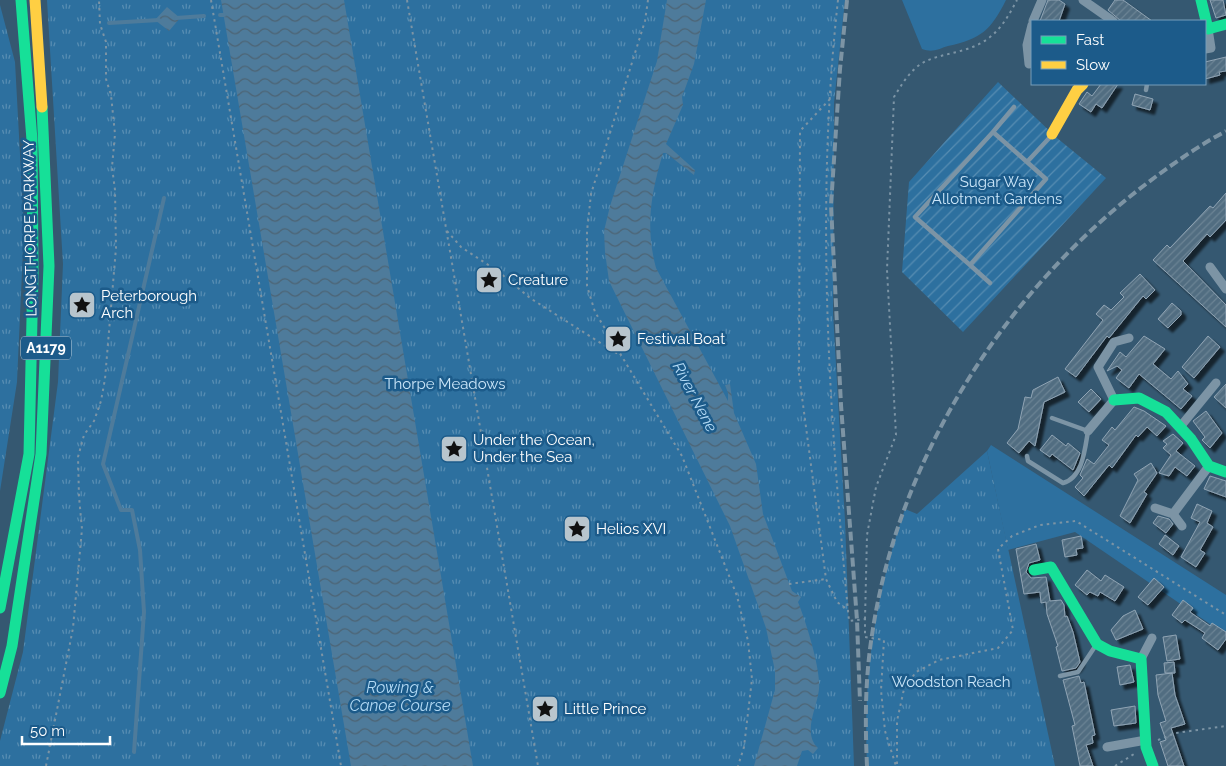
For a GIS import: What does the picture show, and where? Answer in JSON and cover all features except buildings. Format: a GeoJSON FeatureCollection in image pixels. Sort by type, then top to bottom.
{"type":"FeatureCollection","features":[{"type":"Feature","properties":{"kind":"main road","name":"LONGTHORPE PARKWAY"},"geometry":{"type":"LineString","coordinates":[[0,608],[29,454],[33,273],[32,140],[21,0]]}},
{"type":"Feature","properties":{"kind":"main road","name":"LONGTHORPE PARKWAY"},"geometry":{"type":"LineString","coordinates":[[0,693],[12,646],[41,454],[49,266],[44,132],[35,0]]}},
{"type":"Feature","properties":{"kind":"main road"},"geometry":{"type":"LineString","coordinates":[[1201,0],[1206,20]]}},
{"type":"Feature","properties":{"kind":"main road"},"geometry":{"type":"LineString","coordinates":[[1206,21],[1208,29],[1226,24]]}},
{"type":"Feature","properties":{"kind":"main road"},"geometry":{"type":"LineString","coordinates":[[1052,134],[1077,90],[1082,85]]}},
{"type":"Feature","properties":{"kind":"main road"},"geometry":{"type":"LineString","coordinates":[[1114,400],[1139,398],[1166,412],[1191,439],[1209,466],[1226,472]]}},
{"type":"Feature","properties":{"kind":"main road"},"geometry":{"type":"LineString","coordinates":[[1034,570],[1051,567],[1097,644],[1110,651],[1141,659],[1146,744],[1153,766]]}},
{"type":"Feature","properties":{"kind":"street"},"geometry":{"type":"LineString","coordinates":[[1033,20],[1042,0]]}},
{"type":"Feature","properties":{"kind":"street"},"geometry":{"type":"LineString","coordinates":[[1083,0],[1112,20]]}},
{"type":"Feature","properties":{"kind":"street"},"geometry":{"type":"LineString","coordinates":[[1206,49],[1211,48],[1208,29]]}},
{"type":"Feature","properties":{"kind":"street"},"geometry":{"type":"LineString","coordinates":[[1029,64],[1028,45],[1031,30]]}},
{"type":"Feature","properties":{"kind":"street"},"geometry":{"type":"LineString","coordinates":[[1210,267],[1226,289]]}},
{"type":"Feature","properties":{"kind":"street"},"geometry":{"type":"LineString","coordinates":[[1088,431],[1114,400],[1098,367],[1114,342],[1128,338]]}},
{"type":"Feature","properties":{"kind":"street"},"geometry":{"type":"LineString","coordinates":[[1180,427],[1216,383]]}},
{"type":"Feature","properties":{"kind":"street"},"geometry":{"type":"LineString","coordinates":[[1173,514],[1209,466]]}},
{"type":"Feature","properties":{"kind":"street"},"geometry":{"type":"LineString","coordinates":[[1155,508],[1173,514],[1182,526]]}},
{"type":"Feature","properties":{"kind":"street"},"geometry":{"type":"LineString","coordinates":[[1141,659],[1152,638]]}},
{"type":"Feature","properties":{"kind":"street"},"geometry":{"type":"LineString","coordinates":[[1106,747],[1146,744]]}},
{"type":"Feature","properties":{"kind":"lane"},"geometry":{"type":"LineString","coordinates":[[1146,90],[1147,85]]}},
{"type":"Feature","properties":{"kind":"lane"},"geometry":{"type":"LineString","coordinates":[[990,283],[915,217],[1014,107]]}},
{"type":"Feature","properties":{"kind":"lane"},"geometry":{"type":"LineString","coordinates":[[970,264],[1046,179],[993,132]]}},
{"type":"Feature","properties":{"kind":"lane"},"geometry":{"type":"LineString","coordinates":[[1027,162],[1052,134]]}},
{"type":"Feature","properties":{"kind":"lane"},"geometry":{"type":"LineString","coordinates":[[1027,456],[1028,462],[1034,467],[1063,483],[1068,482],[1082,463],[1088,431],[1052,418]]}},
{"type":"Feature","properties":{"kind":"lane"},"geometry":{"type":"LineString","coordinates":[[1060,676],[1078,672],[1097,644]]}},
{"type":"Feature","properties":{"kind":"path"},"geometry":{"type":"LineString","coordinates":[[46,766],[73,628],[82,529],[78,457],[84,435],[94,421],[101,401],[105,379],[116,248],[115,190],[112,167],[115,134],[111,95],[106,79],[106,42],[100,24],[99,0]]}},
{"type":"Feature","properties":{"kind":"path"},"geometry":{"type":"LineString","coordinates":[[211,0],[341,766]]}},
{"type":"Feature","properties":{"kind":"path"},"geometry":{"type":"LineString","coordinates":[[407,0],[538,766]]}},
{"type":"Feature","properties":{"kind":"path"},"geometry":{"type":"LineString","coordinates":[[648,0],[645,21],[591,194],[587,231],[587,286],[595,312],[682,456],[737,596],[748,641],[752,679],[744,747],[738,766]]}},
{"type":"Feature","properties":{"kind":"path"},"geometry":{"type":"LineString","coordinates":[[838,0],[830,99],[825,237],[838,502],[849,622],[865,619]]}},
{"type":"Feature","properties":{"kind":"path"},"geometry":{"type":"LineString","coordinates":[[897,766],[885,731],[882,690],[884,640],[864,637],[867,535],[876,487],[896,435],[887,270],[894,97],[905,78],[924,62],[959,53],[986,40],[1004,24],[1017,0]]}},
{"type":"Feature","properties":{"kind":"path"},"geometry":{"type":"LineString","coordinates":[[830,99],[800,132],[799,374],[826,579],[838,602],[848,610]]}},
{"type":"Feature","properties":{"kind":"path"},"geometry":{"type":"LineString","coordinates":[[447,231],[461,247],[499,272],[530,298],[622,358]]}},
{"type":"Feature","properties":{"kind":"path"},"geometry":{"type":"LineString","coordinates":[[897,766],[897,721],[904,689],[916,672],[939,660],[998,648],[1013,630],[998,549],[1012,536],[1040,525],[1076,521],[1226,614]]}},
{"type":"Feature","properties":{"kind":"path"},"geometry":{"type":"LineString","coordinates":[[789,584],[826,579]]}},
{"type":"Feature","properties":{"kind":"path"},"geometry":{"type":"LineString","coordinates":[[1115,766],[1146,744],[1176,733],[1226,726]]}},
{"type":"Feature","properties":{"kind":"green space","name":"Thorpe Meadows"},"geometry":{"type":"Polygon","coordinates":[[[47,0],[845,0],[834,103],[833,313],[845,521],[854,766],[0,766],[0,741],[23,652],[58,382],[63,264],[47,0]]]}},
{"type":"Feature","properties":{"kind":"green space"},"geometry":{"type":"Polygon","coordinates":[[[902,0],[1006,0],[995,19],[984,32],[969,40],[929,51],[922,49],[902,0]]]}},
{"type":"Feature","properties":{"kind":"green space"},"geometry":{"type":"Polygon","coordinates":[[[0,5],[15,62],[24,228],[17,382],[0,491],[0,5]]]}},
{"type":"Feature","properties":{"kind":"green space","name":"Sugar Way Allotment Gardens"},"geometry":{"type":"Polygon","coordinates":[[[998,82],[1057,138],[1106,178],[963,332],[902,272],[909,182],[998,82]]]}},
{"type":"Feature","properties":{"kind":"green space"},"geometry":{"type":"Polygon","coordinates":[[[991,445],[1226,595],[1226,635],[1075,532],[1008,550],[987,451],[991,445]]]}},
{"type":"Feature","properties":{"kind":"green space","name":"Woodston Reach"},"geometry":{"type":"Polygon","coordinates":[[[987,451],[1055,766],[867,766],[867,699],[873,636],[886,573],[905,509],[917,514],[987,451]]]}},
{"type":"Feature","properties":{"kind":"water","name":"Rowing & Canoe Course"},"geometry":{"type":"Polygon","coordinates":[[[221,0],[344,0],[473,766],[351,766],[221,0]]]}},
{"type":"Feature","properties":{"kind":"water","name":"River Nene"},"geometry":{"type":"Polygon","coordinates":[[[667,0],[706,0],[694,64],[682,97],[683,105],[666,144],[695,170],[694,175],[666,153],[663,153],[655,182],[651,210],[650,224],[653,253],[656,268],[728,401],[725,385],[730,384],[734,413],[756,464],[763,514],[792,591],[801,597],[798,602],[818,670],[819,689],[812,720],[811,735],[813,742],[818,748],[813,754],[808,750],[802,751],[797,766],[754,766],[775,690],[775,671],[766,628],[730,526],[609,281],[604,231],[610,206],[657,61],[667,0]]]}},
{"type":"Feature","properties":{"kind":"water"},"geometry":{"type":"Polygon","coordinates":[[[167,7],[180,18],[169,31],[155,20],[167,7]]]}},
{"type":"Feature","properties":{"kind":"waterway"},"geometry":{"type":"LineString","coordinates":[[176,18],[204,16]]}},
{"type":"Feature","properties":{"kind":"waterway"},"geometry":{"type":"LineString","coordinates":[[109,23],[159,20]]}},
{"type":"Feature","properties":{"kind":"waterway"},"geometry":{"type":"LineString","coordinates":[[134,752],[144,612],[140,550],[132,510],[121,510],[103,464],[164,198]]}},
{"type":"Feature","properties":{"kind":"railway"},"geometry":{"type":"LineString","coordinates":[[847,0],[840,69],[831,205],[841,405],[857,620],[860,701]]}},
{"type":"Feature","properties":{"kind":"railway"},"geometry":{"type":"LineString","coordinates":[[867,766],[868,668],[872,635],[885,569],[906,505],[933,443],[966,384],[1004,327],[1047,275],[1095,227],[1165,170],[1195,149],[1226,131]]}},
{"type":"Feature","properties":{"kind":"traffic: fast"},"geometry":{"type":"LineString","coordinates":[[0,608],[29,454],[33,273],[32,140],[21,0]]}},
{"type":"Feature","properties":{"kind":"traffic: fast"},"geometry":{"type":"LineString","coordinates":[[1201,0],[1206,20]]}},
{"type":"Feature","properties":{"kind":"traffic: fast"},"geometry":{"type":"LineString","coordinates":[[1206,21],[1208,29],[1226,24]]}},
{"type":"Feature","properties":{"kind":"traffic: fast"},"geometry":{"type":"LineString","coordinates":[[0,693],[12,646],[41,454],[49,266],[42,107]]}},
{"type":"Feature","properties":{"kind":"traffic: fast"},"geometry":{"type":"LineString","coordinates":[[1114,400],[1139,398],[1166,412],[1191,439],[1209,466],[1226,472]]}},
{"type":"Feature","properties":{"kind":"traffic: fast"},"geometry":{"type":"LineString","coordinates":[[1034,570],[1051,567],[1097,644],[1110,651],[1141,659],[1146,747],[1153,766]]}},
{"type":"Feature","properties":{"kind":"traffic: slow"},"geometry":{"type":"LineString","coordinates":[[35,0],[42,107]]}},
{"type":"Feature","properties":{"kind":"traffic: slow"},"geometry":{"type":"LineString","coordinates":[[1052,134],[1077,90],[1082,85]]}},
{"type":"Feature","properties":{"kind":"place","name":"Creature"},"geometry":{"type":"Point","coordinates":[489,280]}},
{"type":"Feature","properties":{"kind":"place","name":"Peterborough Arch"},"geometry":{"type":"Point","coordinates":[82,305]}},
{"type":"Feature","properties":{"kind":"place","name":"Festival Boat"},"geometry":{"type":"Point","coordinates":[618,339]}},
{"type":"Feature","properties":{"kind":"place","name":"Under the Ocean, Under the Sea"},"geometry":{"type":"Point","coordinates":[454,449]}},
{"type":"Feature","properties":{"kind":"place","name":"Helios XVI"},"geometry":{"type":"Point","coordinates":[577,529]}},
{"type":"Feature","properties":{"kind":"place","name":"Little Prince"},"geometry":{"type":"Point","coordinates":[545,709]}}]}
